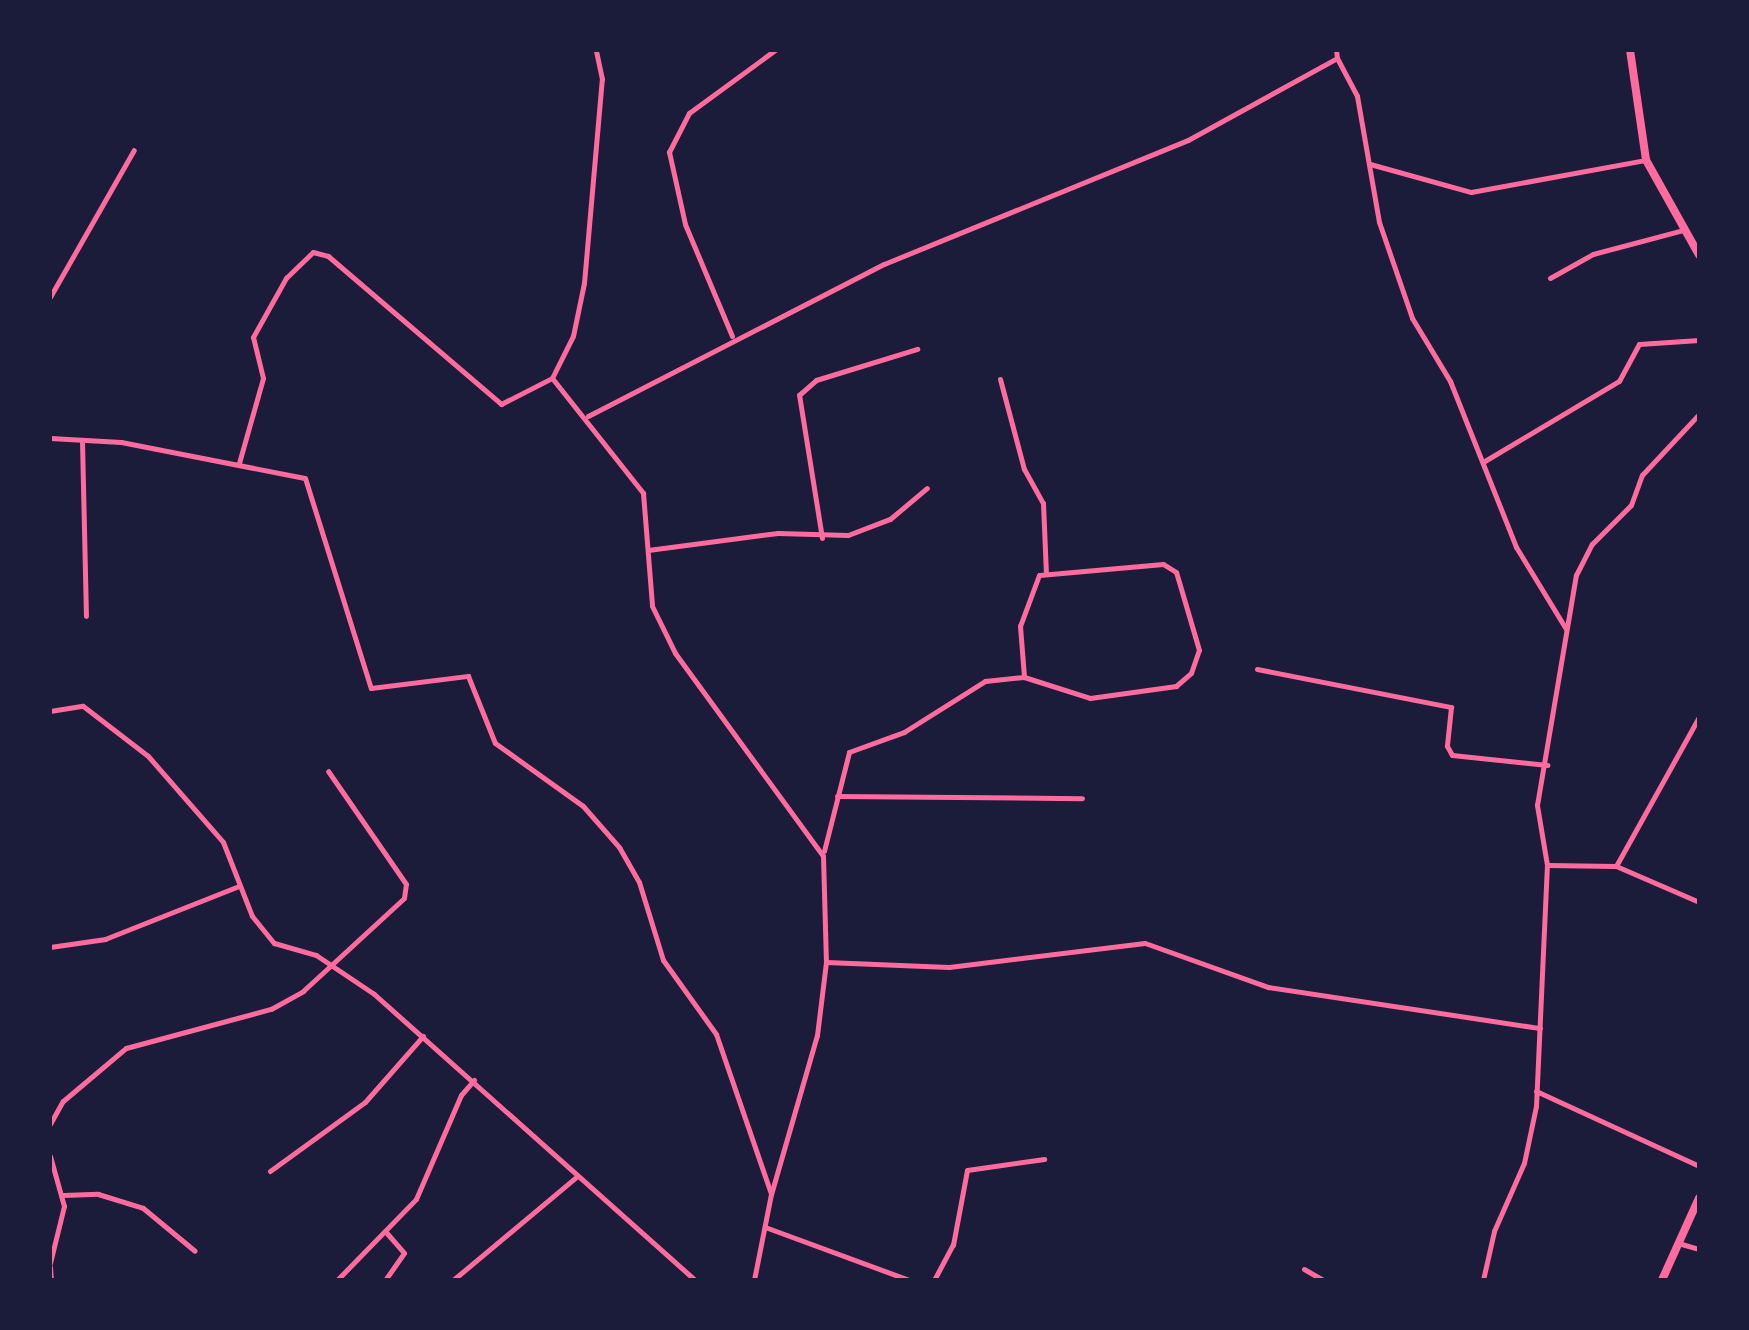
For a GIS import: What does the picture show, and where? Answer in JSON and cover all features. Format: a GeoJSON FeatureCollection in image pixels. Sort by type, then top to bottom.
{"type":"FeatureCollection","features":[{"type":"Feature","properties":{"kind":"street"},"geometry":{"type":"LineString","coordinates":[[239,463],[263,378],[253,337],[286,278],[313,252],[328,256],[501,404],[552,378],[573,336],[584,282],[602,79],[596,50]]}},
{"type":"Feature","properties":{"kind":"street"},"geometry":{"type":"LineString","coordinates":[[732,336],[686,224],[669,152],[689,113],[775,50]]}},
{"type":"Feature","properties":{"kind":"street"},"geometry":{"type":"LineString","coordinates":[[1336,50],[1357,96],[1379,222],[1404,299],[1430,340],[1516,547],[1566,628]]}},
{"type":"Feature","properties":{"kind":"street"},"geometry":{"type":"LineString","coordinates":[[1630,50],[1646,160],[1699,255]]}},
{"type":"Feature","properties":{"kind":"street"},"geometry":{"type":"LineString","coordinates":[[588,416],[732,336],[965,228],[1188,140],[1337,58]]}},
{"type":"Feature","properties":{"kind":"street"},"geometry":{"type":"LineString","coordinates":[[50,297],[134,150]]}},
{"type":"Feature","properties":{"kind":"street"},"geometry":{"type":"LineString","coordinates":[[1370,164],[1471,192],[1646,160]]}},
{"type":"Feature","properties":{"kind":"street"},"geometry":{"type":"LineString","coordinates":[[1550,278],[1593,254],[1684,230]]}},
{"type":"Feature","properties":{"kind":"street"},"geometry":{"type":"LineString","coordinates":[[1483,462],[1619,381],[1631,370],[1639,344],[1699,340]]}},
{"type":"Feature","properties":{"kind":"street"},"geometry":{"type":"LineString","coordinates":[[822,538],[799,395],[816,380],[917,350]]}},
{"type":"Feature","properties":{"kind":"street"},"geometry":{"type":"LineString","coordinates":[[552,378],[588,416],[642,493],[652,606],[676,653],[823,856]]}},
{"type":"Feature","properties":{"kind":"street"},"geometry":{"type":"LineString","coordinates":[[1000,379],[1024,469],[1043,503],[1046,574]]}},
{"type":"Feature","properties":{"kind":"street"},"geometry":{"type":"LineString","coordinates":[[1483,1280],[1494,1232],[1524,1163],[1536,1092],[1548,865],[1536,830],[1576,575],[1592,544],[1631,504],[1642,475],[1699,414]]}},
{"type":"Feature","properties":{"kind":"street"},"geometry":{"type":"LineString","coordinates":[[50,438],[299,474],[309,485],[372,688],[468,676],[494,743],[583,806],[620,847],[639,882],[663,960],[716,1034],[770,1194]]}},
{"type":"Feature","properties":{"kind":"street"},"geometry":{"type":"LineString","coordinates":[[82,440],[86,616]]}},
{"type":"Feature","properties":{"kind":"street"},"geometry":{"type":"LineString","coordinates":[[648,550],[778,533],[822,538],[873,528],[927,488]]}},
{"type":"Feature","properties":{"kind":"street"},"geometry":{"type":"LineString","coordinates":[[754,1280],[770,1194],[808,1075],[826,962],[823,856],[845,758],[854,747],[904,732],[985,681],[1024,677],[1090,698],[1176,686],[1197,661],[1171,566],[1046,574],[1033,582],[1020,626],[1024,677]]}},
{"type":"Feature","properties":{"kind":"street"},"geometry":{"type":"LineString","coordinates":[[1257,669],[1434,701],[1454,710],[1446,746],[1452,756],[1547,765]]}},
{"type":"Feature","properties":{"kind":"street"},"geometry":{"type":"LineString","coordinates":[[50,711],[83,706],[148,756],[214,829],[239,886],[274,943],[330,963],[424,1036],[694,1280]]}},
{"type":"Feature","properties":{"kind":"street"},"geometry":{"type":"LineString","coordinates":[[1616,866],[1699,717]]}},
{"type":"Feature","properties":{"kind":"street"},"geometry":{"type":"LineString","coordinates":[[50,1124],[63,1101],[126,1048],[271,1009],[317,982],[330,963],[408,891],[328,771]]}},
{"type":"Feature","properties":{"kind":"street"},"geometry":{"type":"LineString","coordinates":[[836,796],[1082,798]]}},
{"type":"Feature","properties":{"kind":"street"},"geometry":{"type":"LineString","coordinates":[[1548,865],[1616,866],[1699,902]]}},
{"type":"Feature","properties":{"kind":"street"},"geometry":{"type":"LineString","coordinates":[[50,947],[105,938],[239,886]]}},
{"type":"Feature","properties":{"kind":"street"},"geometry":{"type":"LineString","coordinates":[[826,962],[948,967],[1145,943],[1268,987],[1540,1028]]}},
{"type":"Feature","properties":{"kind":"street"},"geometry":{"type":"LineString","coordinates":[[270,1171],[365,1102],[424,1036]]}},
{"type":"Feature","properties":{"kind":"street"},"geometry":{"type":"LineString","coordinates":[[336,1280],[416,1200],[456,1105],[474,1080]]}},
{"type":"Feature","properties":{"kind":"street"},"geometry":{"type":"LineString","coordinates":[[1536,1092],[1699,1166]]}},
{"type":"Feature","properties":{"kind":"street"},"geometry":{"type":"LineString","coordinates":[[50,1156],[62,1196],[51,1252],[51,1280]]}},
{"type":"Feature","properties":{"kind":"street"},"geometry":{"type":"LineString","coordinates":[[934,1280],[953,1245],[967,1170],[1044,1159]]}},
{"type":"Feature","properties":{"kind":"street"},"geometry":{"type":"LineString","coordinates":[[453,1280],[576,1177]]}},
{"type":"Feature","properties":{"kind":"street"},"geometry":{"type":"LineString","coordinates":[[62,1196],[98,1194],[143,1208],[196,1251]]}},
{"type":"Feature","properties":{"kind":"street"},"geometry":{"type":"LineString","coordinates":[[1662,1280],[1699,1198]]}},
{"type":"Feature","properties":{"kind":"street"},"geometry":{"type":"LineString","coordinates":[[765,1227],[910,1280]]}},
{"type":"Feature","properties":{"kind":"street"},"geometry":{"type":"LineString","coordinates":[[385,1231],[404,1253],[385,1280]]}},
{"type":"Feature","properties":{"kind":"street"},"geometry":{"type":"LineString","coordinates":[[1678,1243],[1699,1249]]}},
{"type":"Feature","properties":{"kind":"street"},"geometry":{"type":"LineString","coordinates":[[1304,1269],[1323,1280]]}}]}
